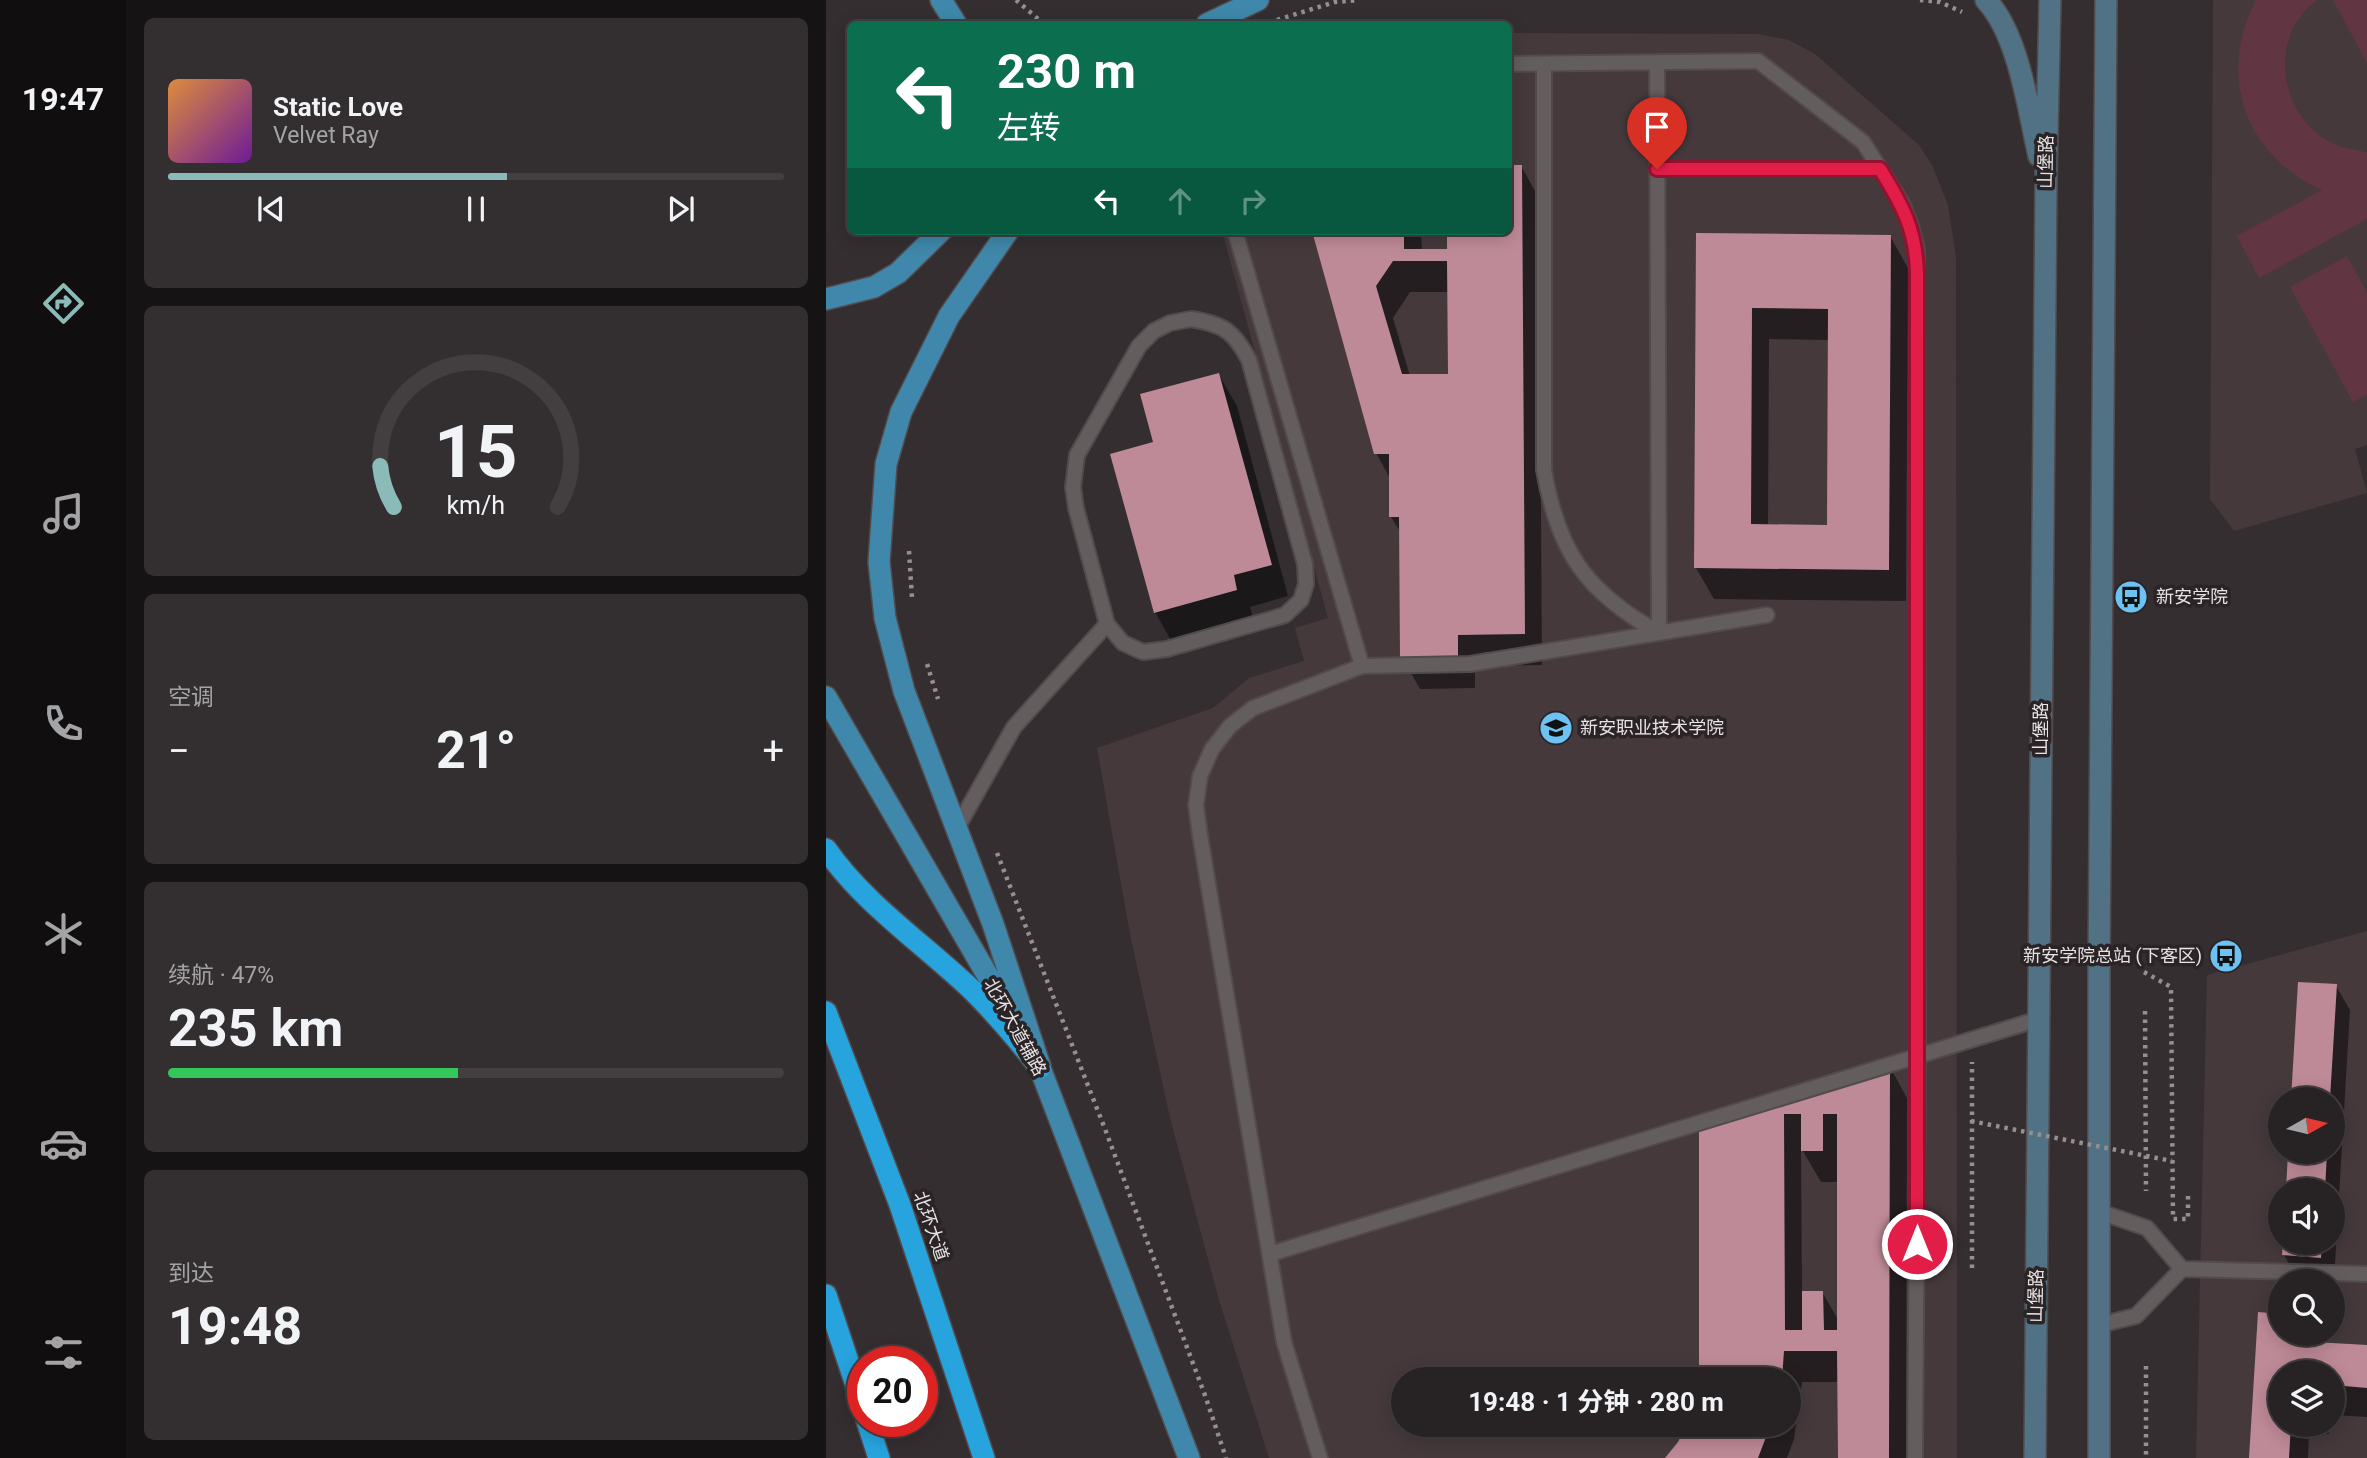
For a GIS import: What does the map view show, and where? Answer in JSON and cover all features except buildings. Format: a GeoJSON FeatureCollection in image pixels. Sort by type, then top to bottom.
{"type":"FeatureCollection","features":[{"type":"Feature","properties":{"kind":"highway"},"geometry":{"type":"LineString","coordinates":[[826,849],[899,927],[972,990],[1040,1068]]}},
{"type":"Feature","properties":{"kind":"highway","name":"北环大道"},"geometry":{"type":"LineString","coordinates":[[826,1012],[900,1205],[984,1458]]}},
{"type":"Feature","properties":{"kind":"highway"},"geometry":{"type":"LineString","coordinates":[[826,1296],[847,1358]]}},
{"type":"Feature","properties":{"kind":"highway"},"geometry":{"type":"LineString","coordinates":[[872,1437],[879,1458]]}},
{"type":"Feature","properties":{"kind":"main road"},"geometry":{"type":"LineString","coordinates":[[940,0],[954,21]]}},
{"type":"Feature","properties":{"kind":"main road"},"geometry":{"type":"LineString","coordinates":[[1213,21],[1258,0]]}},
{"type":"Feature","properties":{"kind":"main road"},"geometry":{"type":"LineString","coordinates":[[1986,0],[1996,11],[2008,33],[2046,182]]}},
{"type":"Feature","properties":{"kind":"main road","name":"山堡路"},"geometry":{"type":"LineString","coordinates":[[2035,1458],[2046,182],[2050,0]]}},
{"type":"Feature","properties":{"kind":"main road"},"geometry":{"type":"LineString","coordinates":[[2099,1458],[2099,956],[2106,0]]}},
{"type":"Feature","properties":{"kind":"main road"},"geometry":{"type":"LineString","coordinates":[[826,299],[874,287],[898,273],[937,235]]}},
{"type":"Feature","properties":{"kind":"main road"},"geometry":{"type":"LineString","coordinates":[[1005,235],[950,316],[901,412],[886,464],[879,562],[885,618],[904,691],[993,924],[1040,1068]]}},
{"type":"Feature","properties":{"kind":"main road","name":"北环大道辅路"},"geometry":{"type":"LineString","coordinates":[[826,697],[1040,1068],[1189,1458]]}},
{"type":"Feature","properties":{"kind":"lane"},"geometry":{"type":"LineString","coordinates":[[1512,64],[1758,61],[1863,142],[1902,203],[1911,226],[1917,262],[1918,1056],[1915,1458]]}},
{"type":"Feature","properties":{"kind":"lane"},"geometry":{"type":"LineString","coordinates":[[1657,62],[1659,633]]}},
{"type":"Feature","properties":{"kind":"lane"},"geometry":{"type":"LineString","coordinates":[[1544,64],[1544,470],[1549,504],[1561,537],[1578,568],[1601,594],[1628,616],[1659,633]]}},
{"type":"Feature","properties":{"kind":"lane"},"geometry":{"type":"LineString","coordinates":[[1657,169],[1880,169]]}},
{"type":"Feature","properties":{"kind":"lane"},"geometry":{"type":"LineString","coordinates":[[1236,235],[1362,666]]}},
{"type":"Feature","properties":{"kind":"lane"},"geometry":{"type":"LineString","coordinates":[[1191,319],[1211,322],[1239,341],[1249,360],[1306,564],[1306,584],[1301,600],[1285,615],[1167,649],[1143,652],[1123,643],[1107,624],[1076,508],[1073,487],[1077,455],[1139,346],[1154,331],[1170,323],[1191,319]]}},
{"type":"Feature","properties":{"kind":"lane"},"geometry":{"type":"LineString","coordinates":[[1320,1458],[1284,1342],[1199,835],[1196,805],[1200,776],[1212,749],[1230,726],[1253,708],[1362,666],[1470,664],[1767,615]]}},
{"type":"Feature","properties":{"kind":"lane"},"geometry":{"type":"LineString","coordinates":[[957,828],[1014,727],[1107,624]]}},
{"type":"Feature","properties":{"kind":"lane"},"geometry":{"type":"LineString","coordinates":[[1270,1254],[2039,1019]]}},
{"type":"Feature","properties":{"kind":"lane"},"geometry":{"type":"LineString","coordinates":[[2100,1212],[2147,1228],[2182,1269]]}},
{"type":"Feature","properties":{"kind":"lane"},"geometry":{"type":"LineString","coordinates":[[2099,1325],[2136,1316],[2182,1269],[2367,1274]]}},
{"type":"Feature","properties":{"kind":"path"},"geometry":{"type":"LineString","coordinates":[[1016,0],[1040,21]]}},
{"type":"Feature","properties":{"kind":"path"},"geometry":{"type":"LineString","coordinates":[[1275,21],[1335,2],[1359,0]]}},
{"type":"Feature","properties":{"kind":"path"},"geometry":{"type":"LineString","coordinates":[[1920,0],[1940,2],[1965,14]]}},
{"type":"Feature","properties":{"kind":"path"},"geometry":{"type":"LineString","coordinates":[[908,542],[913,608]]}},
{"type":"Feature","properties":{"kind":"path"},"geometry":{"type":"LineString","coordinates":[[925,657],[939,702]]}},
{"type":"Feature","properties":{"kind":"path"},"geometry":{"type":"LineString","coordinates":[[994,844],[1110,1141],[1226,1458]]}},
{"type":"Feature","properties":{"kind":"path"},"geometry":{"type":"LineString","coordinates":[[2144,972],[2171,987],[2173,1219],[2188,1219],[2188,1194]]}},
{"type":"Feature","properties":{"kind":"path"},"geometry":{"type":"LineString","coordinates":[[2145,1011],[2146,1191]]}},
{"type":"Feature","properties":{"kind":"path"},"geometry":{"type":"LineString","coordinates":[[1972,1056],[1972,1268]]}},
{"type":"Feature","properties":{"kind":"path"},"geometry":{"type":"LineString","coordinates":[[1971,1121],[2172,1161]]}},
{"type":"Feature","properties":{"kind":"path"},"geometry":{"type":"LineString","coordinates":[[2146,1366],[2146,1458]]}},
{"type":"Feature","properties":{"kind":"shaded area"},"geometry":{"type":"Polygon","coordinates":[[[2213,0],[2367,0],[2367,445],[2355,449],[2367,493],[2234,531],[2210,499],[2213,0]]]}},
{"type":"Feature","properties":{"kind":"shaded area"},"geometry":{"type":"Polygon","coordinates":[[[2256,0],[2317,0],[2301,15],[2291,34],[2286,54],[2290,95],[2299,113],[2313,130],[2334,144],[2367,152],[2367,219],[2259,278],[2237,236],[2322,190],[2295,175],[2273,156],[2257,134],[2245,110],[2239,84],[2239,56],[2244,28],[2256,0]]]}},
{"type":"Feature","properties":{"kind":"shaded area"},"geometry":{"type":"Polygon","coordinates":[[[2333,0],[2367,0],[2367,63],[2333,0]]]}},
{"type":"Feature","properties":{"kind":"shaded area","name":"新安职业技术学院"},"geometry":{"type":"Polygon","coordinates":[[[1512,33],[1757,34],[1789,40],[1815,54],[1919,145],[1932,165],[1948,205],[1956,257],[1957,1458],[1269,1458],[1219,1300],[1170,1118],[1130,934],[1097,748],[1213,708],[1249,678],[1304,661],[1295,628],[1328,618],[1223,235],[1512,235],[1512,33]]]}},
{"type":"Feature","properties":{"kind":"shaded area"},"geometry":{"type":"Polygon","coordinates":[[[2347,256],[2367,292],[2367,395],[2353,402],[2290,287],[2347,256]]]}},
{"type":"Feature","properties":{"kind":"shaded area"},"geometry":{"type":"Polygon","coordinates":[[[2367,931],[2367,1458],[2196,1458],[2207,975],[2367,931]]]}},
{"type":"Feature","properties":{"kind":"place","name":"新安学院"},"geometry":{"type":"Point","coordinates":[2131,597]}},
{"type":"Feature","properties":{"kind":"place","name":"新安职业技术学院"},"geometry":{"type":"Point","coordinates":[1556,728]}},
{"type":"Feature","properties":{"kind":"place","name":"新安学院总站 (下客区)"},"geometry":{"type":"Point","coordinates":[2226,956]}},
{"type":"Feature","properties":{"kind":"route"},"geometry":{"type":"LineString","coordinates":[[1657,169],[1880,169],[1902,203],[1911,226],[1917,274],[1917,1244]]}}]}
